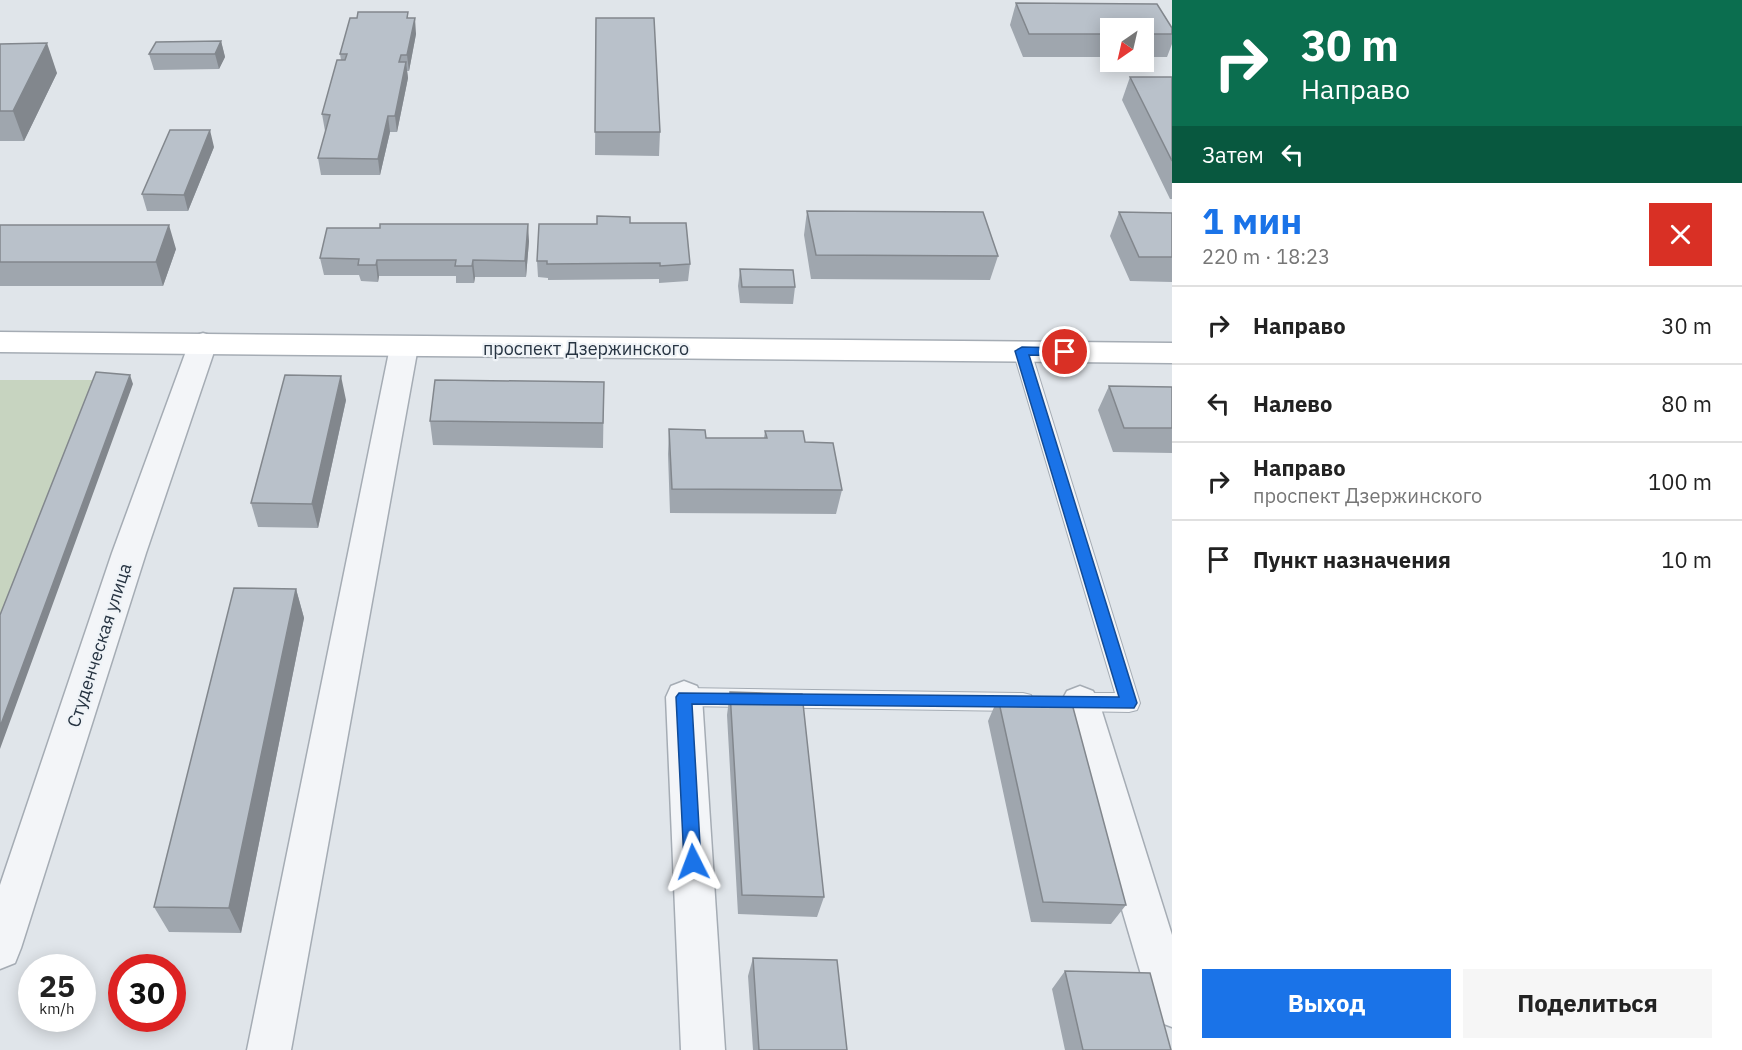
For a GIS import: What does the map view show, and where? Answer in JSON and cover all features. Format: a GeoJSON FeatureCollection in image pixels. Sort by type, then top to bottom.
{"type":"FeatureCollection","features":[{"type":"Feature","properties":{"kind":"main road","name":"проспект Дзержинского"},"geometry":{"type":"LineString","coordinates":[[0,342],[1172,353]]}},
{"type":"Feature","properties":{"kind":"street","name":"Студенческая улица"},"geometry":{"type":"LineString","coordinates":[[0,948],[129,553],[203,343]]}},
{"type":"Feature","properties":{"kind":"street"},"geometry":{"type":"LineString","coordinates":[[269,1050],[404,347]]}},
{"type":"Feature","properties":{"kind":"street"},"geometry":{"type":"LineString","coordinates":[[684,697],[703,1050]]}},
{"type":"Feature","properties":{"kind":"street"},"geometry":{"type":"LineString","coordinates":[[1060,702],[1172,1005]]}},
{"type":"Feature","properties":{"kind":"lane"},"geometry":{"type":"LineString","coordinates":[[684,697],[1129,703],[1022,351]]}},
{"type":"Feature","properties":{"kind":"green space"},"geometry":{"type":"Polygon","coordinates":[[[0,380],[99,380],[0,635],[0,380]]]}},
{"type":"Feature","properties":{"kind":"building"},"geometry":{"type":"Polygon","coordinates":[[[1016,3],[1157,4],[1172,28],[1172,34],[1154,34],[1154,18],[1100,18],[1100,34],[1029,34],[1016,3]]]}},
{"type":"Feature","properties":{"kind":"building"},"geometry":{"type":"Polygon","coordinates":[[[358,12],[408,12],[407,18],[415,18],[407,55],[401,55],[399,62],[406,62],[395,116],[388,116],[378,159],[318,158],[330,115],[322,114],[337,60],[345,60],[347,54],[340,54],[350,18],[357,18],[358,12]]]}},
{"type":"Feature","properties":{"kind":"building"},"geometry":{"type":"Polygon","coordinates":[[[596,18],[654,18],[660,132],[595,132],[596,18]]]}},
{"type":"Feature","properties":{"kind":"building"},"geometry":{"type":"Polygon","coordinates":[[[221,41],[215,54],[149,54],[156,42],[221,41]]]}},
{"type":"Feature","properties":{"kind":"building"},"geometry":{"type":"Polygon","coordinates":[[[47,43],[13,111],[0,111],[0,44],[47,43]]]}},
{"type":"Feature","properties":{"kind":"building"},"geometry":{"type":"Polygon","coordinates":[[[1130,77],[1172,77],[1172,161],[1130,77]]]}},
{"type":"Feature","properties":{"kind":"building"},"geometry":{"type":"Polygon","coordinates":[[[170,130],[210,130],[184,195],[142,194],[170,130]]]}},
{"type":"Feature","properties":{"kind":"building"},"geometry":{"type":"Polygon","coordinates":[[[807,211],[983,212],[998,256],[816,255],[807,211]]]}},
{"type":"Feature","properties":{"kind":"building"},"geometry":{"type":"Polygon","coordinates":[[[1119,212],[1172,213],[1172,257],[1139,257],[1119,212]]]}},
{"type":"Feature","properties":{"kind":"building"},"geometry":{"type":"Polygon","coordinates":[[[597,216],[630,217],[630,223],[686,223],[690,264],[660,266],[660,263],[547,264],[547,261],[537,261],[539,224],[597,224],[597,216]]]}},
{"type":"Feature","properties":{"kind":"building"},"geometry":{"type":"Polygon","coordinates":[[[380,224],[528,224],[525,261],[473,260],[472,266],[455,266],[456,260],[377,260],[376,265],[358,265],[359,259],[320,258],[327,228],[380,228],[380,224]]]}},
{"type":"Feature","properties":{"kind":"building"},"geometry":{"type":"Polygon","coordinates":[[[0,225],[169,225],[156,262],[0,262],[0,225]]]}},
{"type":"Feature","properties":{"kind":"building"},"geometry":{"type":"Polygon","coordinates":[[[740,269],[793,270],[795,287],[742,287],[740,269]]]}},
{"type":"Feature","properties":{"kind":"building"},"geometry":{"type":"Polygon","coordinates":[[[96,372],[130,375],[0,727],[0,615],[96,372]]]}},
{"type":"Feature","properties":{"kind":"building"},"geometry":{"type":"Polygon","coordinates":[[[285,375],[341,376],[312,504],[251,503],[285,375]]]}},
{"type":"Feature","properties":{"kind":"building"},"geometry":{"type":"Polygon","coordinates":[[[435,380],[604,382],[603,423],[430,421],[435,380]]]}},
{"type":"Feature","properties":{"kind":"building"},"geometry":{"type":"Polygon","coordinates":[[[1109,386],[1172,387],[1172,428],[1124,428],[1109,386]]]}},
{"type":"Feature","properties":{"kind":"building"},"geometry":{"type":"Polygon","coordinates":[[[669,429],[705,430],[706,438],[767,438],[765,431],[803,431],[805,442],[833,443],[842,490],[672,489],[669,429]]]}},
{"type":"Feature","properties":{"kind":"building"},"geometry":{"type":"Polygon","coordinates":[[[234,588],[296,589],[229,908],[154,907],[234,588]]]}},
{"type":"Feature","properties":{"kind":"building"},"geometry":{"type":"Polygon","coordinates":[[[730,692],[802,694],[824,897],[742,895],[730,692]]]}},
{"type":"Feature","properties":{"kind":"building"},"geometry":{"type":"Polygon","coordinates":[[[998,698],[1071,700],[1126,905],[1043,902],[998,698]]]}},
{"type":"Feature","properties":{"kind":"building"},"geometry":{"type":"Polygon","coordinates":[[[753,958],[837,960],[847,1050],[759,1050],[753,958]]]}},
{"type":"Feature","properties":{"kind":"building"},"geometry":{"type":"Polygon","coordinates":[[[1065,971],[1150,973],[1171,1050],[1083,1050],[1065,971]]]}},
{"type":"Feature","properties":{"kind":"route"},"geometry":{"type":"LineString","coordinates":[[693,862],[684,697],[1129,703],[1022,351],[1065,352]]}}]}
